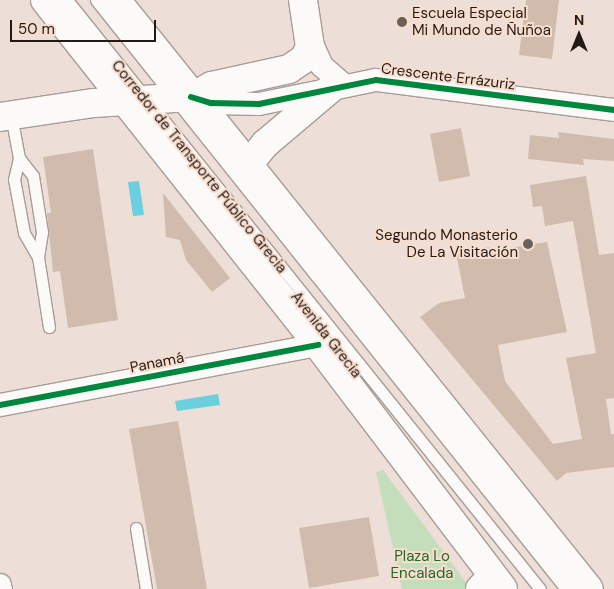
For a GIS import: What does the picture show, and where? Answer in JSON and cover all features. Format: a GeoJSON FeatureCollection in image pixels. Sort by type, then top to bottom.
{"type":"FeatureCollection","features":[{"type":"Feature","properties":{"kind":"main road","name":"Avenida Grecia"},"geometry":{"type":"LineString","coordinates":[[45,0],[135,99],[318,345],[492,585]]}},
{"type":"Feature","properties":{"kind":"main road"},"geometry":{"type":"LineString","coordinates":[[116,0],[183,97],[248,165],[589,589]]}},
{"type":"Feature","properties":{"kind":"main road"},"geometry":{"type":"LineString","coordinates":[[303,0],[310,39]]}},
{"type":"Feature","properties":{"kind":"main road","name":"Crescente Errázuriz"},"geometry":{"type":"LineString","coordinates":[[5,116],[135,99],[183,97],[212,86],[289,69],[304,59],[310,39]]}},
{"type":"Feature","properties":{"kind":"main road"},"geometry":{"type":"LineString","coordinates":[[248,165],[265,144],[337,87]]}},
{"type":"Feature","properties":{"kind":"street"},"geometry":{"type":"LineString","coordinates":[[310,39],[322,66],[337,87]]}},
{"type":"Feature","properties":{"kind":"street","name":"Crescente Errázuriz"},"geometry":{"type":"LineString","coordinates":[[183,97],[211,103],[259,104],[376,80],[614,110]]}},
{"type":"Feature","properties":{"kind":"street","name":"Panamá"},"geometry":{"type":"LineString","coordinates":[[0,405],[318,345]]}},
{"type":"Feature","properties":{"kind":"lane","name":"Corredor de Transporte Público Grecia"},"geometry":{"type":"LineString","coordinates":[[67,0],[135,99],[540,589]]}},
{"type":"Feature","properties":{"kind":"lane","name":"Corredor de Transporte Público Grecia"},"geometry":{"type":"LineString","coordinates":[[96,0],[183,97],[566,589]]}},
{"type":"Feature","properties":{"kind":"lane"},"geometry":{"type":"LineString","coordinates":[[5,116],[19,158],[33,176],[42,232],[38,257],[49,327]]}},
{"type":"Feature","properties":{"kind":"lane"},"geometry":{"type":"LineString","coordinates":[[19,158],[13,172],[24,233],[38,257]]}},
{"type":"Feature","properties":{"kind":"lane"},"geometry":{"type":"LineString","coordinates":[[136,528],[146,589]]}},
{"type":"Feature","properties":{"kind":"green space","name":"Plaza Lo Encalada"},"geometry":{"type":"Polygon","coordinates":[[[383,470],[471,589],[402,589],[376,472],[383,470]]]}},
{"type":"Feature","properties":{"kind":"water"},"geometry":{"type":"Polygon","coordinates":[[[139,181],[144,215],[133,216],[128,182],[139,181]]]}},
{"type":"Feature","properties":{"kind":"water"},"geometry":{"type":"Polygon","coordinates":[[[218,394],[220,405],[177,411],[175,401],[218,394]]]}},
{"type":"Feature","properties":{"kind":"building"},"geometry":{"type":"Polygon","coordinates":[[[526,0],[559,0],[552,59],[519,55],[526,0]]]}},
{"type":"Feature","properties":{"kind":"building"},"geometry":{"type":"Polygon","coordinates":[[[461,128],[470,176],[439,182],[430,134],[461,128]]]}},
{"type":"Feature","properties":{"kind":"building"},"geometry":{"type":"Polygon","coordinates":[[[558,132],[614,139],[614,161],[583,159],[584,165],[528,159],[530,135],[559,138],[558,132]]]}},
{"type":"Feature","properties":{"kind":"building"},"geometry":{"type":"Polygon","coordinates":[[[93,149],[118,320],[68,328],[60,271],[53,272],[47,213],[51,213],[43,157],[93,149]]]}},
{"type":"Feature","properties":{"kind":"building"},"geometry":{"type":"Polygon","coordinates":[[[586,176],[599,255],[614,253],[614,398],[606,399],[611,434],[614,434],[614,467],[566,473],[557,481],[420,317],[439,303],[465,298],[456,253],[489,247],[490,251],[547,242],[567,332],[498,345],[505,381],[553,444],[582,439],[566,358],[596,353],[573,221],[545,226],[542,206],[533,207],[530,185],[586,176]]]}},
{"type":"Feature","properties":{"kind":"building"},"geometry":{"type":"Polygon","coordinates":[[[163,193],[230,278],[212,292],[186,260],[180,240],[166,237],[163,193]]]}},
{"type":"Feature","properties":{"kind":"building"},"geometry":{"type":"Polygon","coordinates":[[[178,421],[207,589],[157,589],[129,429],[178,421]]]}},
{"type":"Feature","properties":{"kind":"building"},"geometry":{"type":"Polygon","coordinates":[[[369,517],[379,576],[309,588],[299,528],[369,517]]]}},
{"type":"Feature","properties":{"kind":"cycle path"},"geometry":{"type":"LineString","coordinates":[[191,97],[211,103],[259,104],[376,80],[614,110]]}},
{"type":"Feature","properties":{"kind":"cycle path"},"geometry":{"type":"LineString","coordinates":[[0,405],[318,345]]}},
{"type":"Feature","properties":{"kind":"place","name":"Escuela Especial Mi Mundo de Ñuñoa"},"geometry":{"type":"Point","coordinates":[402,22]}},
{"type":"Feature","properties":{"kind":"place","name":"Segundo Monasterio De La Visitación"},"geometry":{"type":"Point","coordinates":[528,244]}}]}
